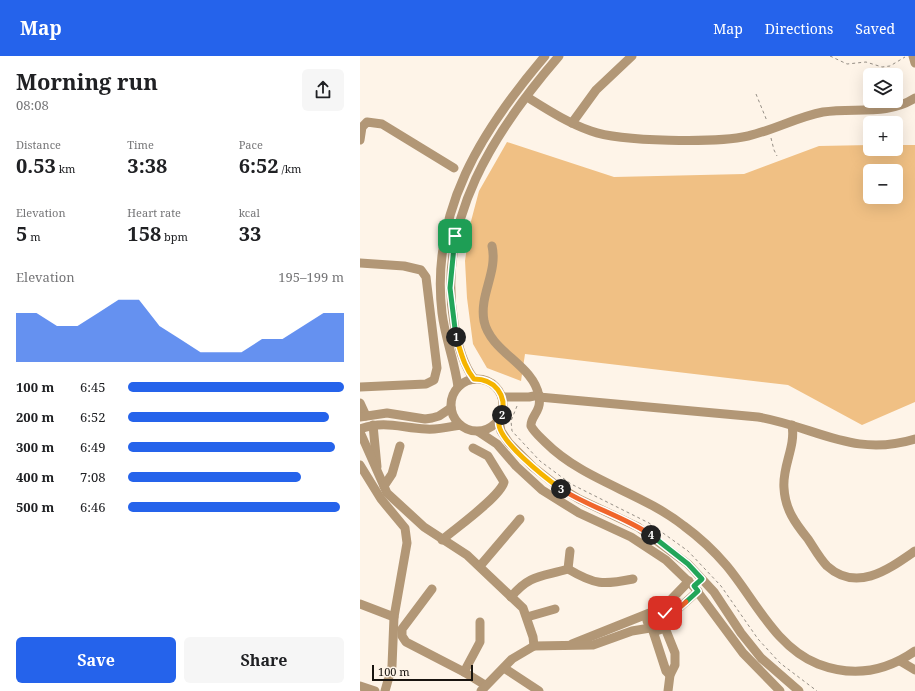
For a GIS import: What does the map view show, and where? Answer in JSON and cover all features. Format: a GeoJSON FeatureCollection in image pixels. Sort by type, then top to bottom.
{"type":"FeatureCollection","features":[{"type":"Feature","properties":{"kind":"street"},"geometry":{"type":"LineString","coordinates":[[458,387],[445,338],[442,312],[440,261],[444,233],[462,180],[477,149],[495,122],[545,56]]}},
{"type":"Feature","properties":{"kind":"street"},"geometry":{"type":"LineString","coordinates":[[474,379],[465,366],[456,336],[450,288],[455,236],[462,210],[472,184],[487,155],[527,97],[559,56]]}},
{"type":"Feature","properties":{"kind":"street"},"geometry":{"type":"LineString","coordinates":[[572,123],[596,90],[632,56]]}},
{"type":"Feature","properties":{"kind":"street"},"geometry":{"type":"LineString","coordinates":[[909,57],[915,63]]}},
{"type":"Feature","properties":{"kind":"street"},"geometry":{"type":"LineString","coordinates":[[527,97],[572,123],[593,132],[614,136],[669,139],[722,139],[746,136],[823,112],[882,110],[898,106],[915,98]]}},
{"type":"Feature","properties":{"kind":"street"},"geometry":{"type":"LineString","coordinates":[[360,140],[362,127],[367,122],[382,124],[454,168]]}},
{"type":"Feature","properties":{"kind":"street"},"geometry":{"type":"LineString","coordinates":[[477,149],[487,155]]}},
{"type":"Feature","properties":{"kind":"street"},"geometry":{"type":"LineString","coordinates":[[492,246],[494,263],[485,300],[484,321],[494,341],[533,380],[539,397],[539,410],[531,420],[531,426],[552,449],[575,466],[660,510],[684,525],[726,564],[781,638],[798,652],[816,663],[837,670],[851,672],[880,669],[900,661],[915,651]]}},
{"type":"Feature","properties":{"kind":"street"},"geometry":{"type":"LineString","coordinates":[[360,263],[404,266],[421,270],[426,276],[437,368],[434,380],[426,384],[360,387]]}},
{"type":"Feature","properties":{"kind":"street"},"geometry":{"type":"LineString","coordinates":[[479,432],[493,426],[499,421],[502,415],[503,400],[499,390],[488,381],[474,379],[458,387],[454,393],[451,408],[460,425],[466,429],[479,432],[497,444],[516,466],[542,490],[579,513],[631,537],[666,560],[694,586],[742,653],[780,691]]}},
{"type":"Feature","properties":{"kind":"street"},"geometry":{"type":"LineString","coordinates":[[503,400],[539,397],[758,417],[792,425],[838,441],[858,445],[880,446],[900,444],[915,439]]}},
{"type":"Feature","properties":{"kind":"street"},"geometry":{"type":"LineString","coordinates":[[360,403],[364,428],[374,465],[377,468]]}},
{"type":"Feature","properties":{"kind":"street"},"geometry":{"type":"LineString","coordinates":[[362,417],[387,413],[418,418],[432,418],[451,408]]}},
{"type":"Feature","properties":{"kind":"street"},"geometry":{"type":"LineString","coordinates":[[499,421],[502,431],[509,443],[533,467],[556,485],[579,499],[626,521],[674,552],[702,579],[722,604],[750,646],[772,669],[799,691]]}},
{"type":"Feature","properties":{"kind":"street"},"geometry":{"type":"LineString","coordinates":[[364,428],[391,424],[426,429],[460,425]]}},
{"type":"Feature","properties":{"kind":"street"},"geometry":{"type":"LineString","coordinates":[[792,425],[792,446],[785,469],[783,486],[785,500],[791,517],[827,566],[838,573],[850,577],[870,577],[888,570],[915,552]]}},
{"type":"Feature","properties":{"kind":"street"},"geometry":{"type":"LineString","coordinates":[[364,428],[387,493],[413,518],[442,540],[467,555],[523,608],[534,646]]}},
{"type":"Feature","properties":{"kind":"street"},"geometry":{"type":"LineString","coordinates":[[792,446],[808,430]]}},
{"type":"Feature","properties":{"kind":"street"},"geometry":{"type":"LineString","coordinates":[[384,486],[392,474],[400,446]]}},
{"type":"Feature","properties":{"kind":"street"},"geometry":{"type":"LineString","coordinates":[[442,540],[494,499],[502,489],[504,482],[488,456],[473,448]]}},
{"type":"Feature","properties":{"kind":"street"},"geometry":{"type":"LineString","coordinates":[[360,465],[381,499],[405,528],[408,543],[394,617],[392,666],[386,691]]}},
{"type":"Feature","properties":{"kind":"street"},"geometry":{"type":"LineString","coordinates":[[480,566],[520,519]]}},
{"type":"Feature","properties":{"kind":"street"},"geometry":{"type":"LineString","coordinates":[[568,569],[570,552]]}},
{"type":"Feature","properties":{"kind":"street"},"geometry":{"type":"LineString","coordinates":[[511,597],[520,586],[535,576],[568,569],[593,582],[609,584],[633,579]]}},
{"type":"Feature","properties":{"kind":"street"},"geometry":{"type":"LineString","coordinates":[[569,645],[601,631],[660,610],[702,579]]}},
{"type":"Feature","properties":{"kind":"street"},"geometry":{"type":"LineString","coordinates":[[669,690],[670,675],[675,664],[675,653],[665,628],[668,618],[694,586]]}},
{"type":"Feature","properties":{"kind":"street"},"geometry":{"type":"LineString","coordinates":[[432,589],[402,629],[402,636],[406,642],[464,672],[483,688],[512,659],[534,646],[593,645],[632,631],[652,629],[659,631],[665,628]]}},
{"type":"Feature","properties":{"kind":"street"},"geometry":{"type":"LineString","coordinates":[[360,604],[394,617]]}},
{"type":"Feature","properties":{"kind":"street"},"geometry":{"type":"LineString","coordinates":[[527,618],[555,609]]}},
{"type":"Feature","properties":{"kind":"street"},"geometry":{"type":"LineString","coordinates":[[660,610],[668,618]]}},
{"type":"Feature","properties":{"kind":"street"},"geometry":{"type":"LineString","coordinates":[[650,614],[647,621],[652,629],[666,671],[670,675]]}},
{"type":"Feature","properties":{"kind":"street"},"geometry":{"type":"LineString","coordinates":[[464,672],[480,642],[480,622]]}},
{"type":"Feature","properties":{"kind":"street"},"geometry":{"type":"LineString","coordinates":[[900,661],[915,670]]}},
{"type":"Feature","properties":{"kind":"street"},"geometry":{"type":"LineString","coordinates":[[504,668],[539,691]]}},
{"type":"Feature","properties":{"kind":"street"},"geometry":{"type":"LineString","coordinates":[[360,686],[375,691]]}},
{"type":"Feature","properties":{"kind":"path"},"geometry":{"type":"LineString","coordinates":[[830,56],[847,64],[866,62],[882,67],[890,66],[909,57]]}},
{"type":"Feature","properties":{"kind":"shaded area"},"geometry":{"type":"Polygon","coordinates":[[[507,142],[614,177],[744,174],[819,146],[863,145],[863,156],[903,156],[903,145],[915,145],[915,402],[862,425],[788,385],[525,354],[521,381],[487,368],[473,344],[467,298],[465,261],[470,225],[479,191],[507,142]]]}},
{"type":"Feature","properties":{"kind":"route"},"geometry":{"type":"LineString","coordinates":[[455,236],[450,288],[456,336],[465,366],[474,379],[488,381],[499,390],[504,403],[504,409],[499,421],[500,426],[509,443],[524,459],[567,492],[638,527],[674,552],[702,579],[694,586],[698,591],[668,618],[665,613]]}}]}
